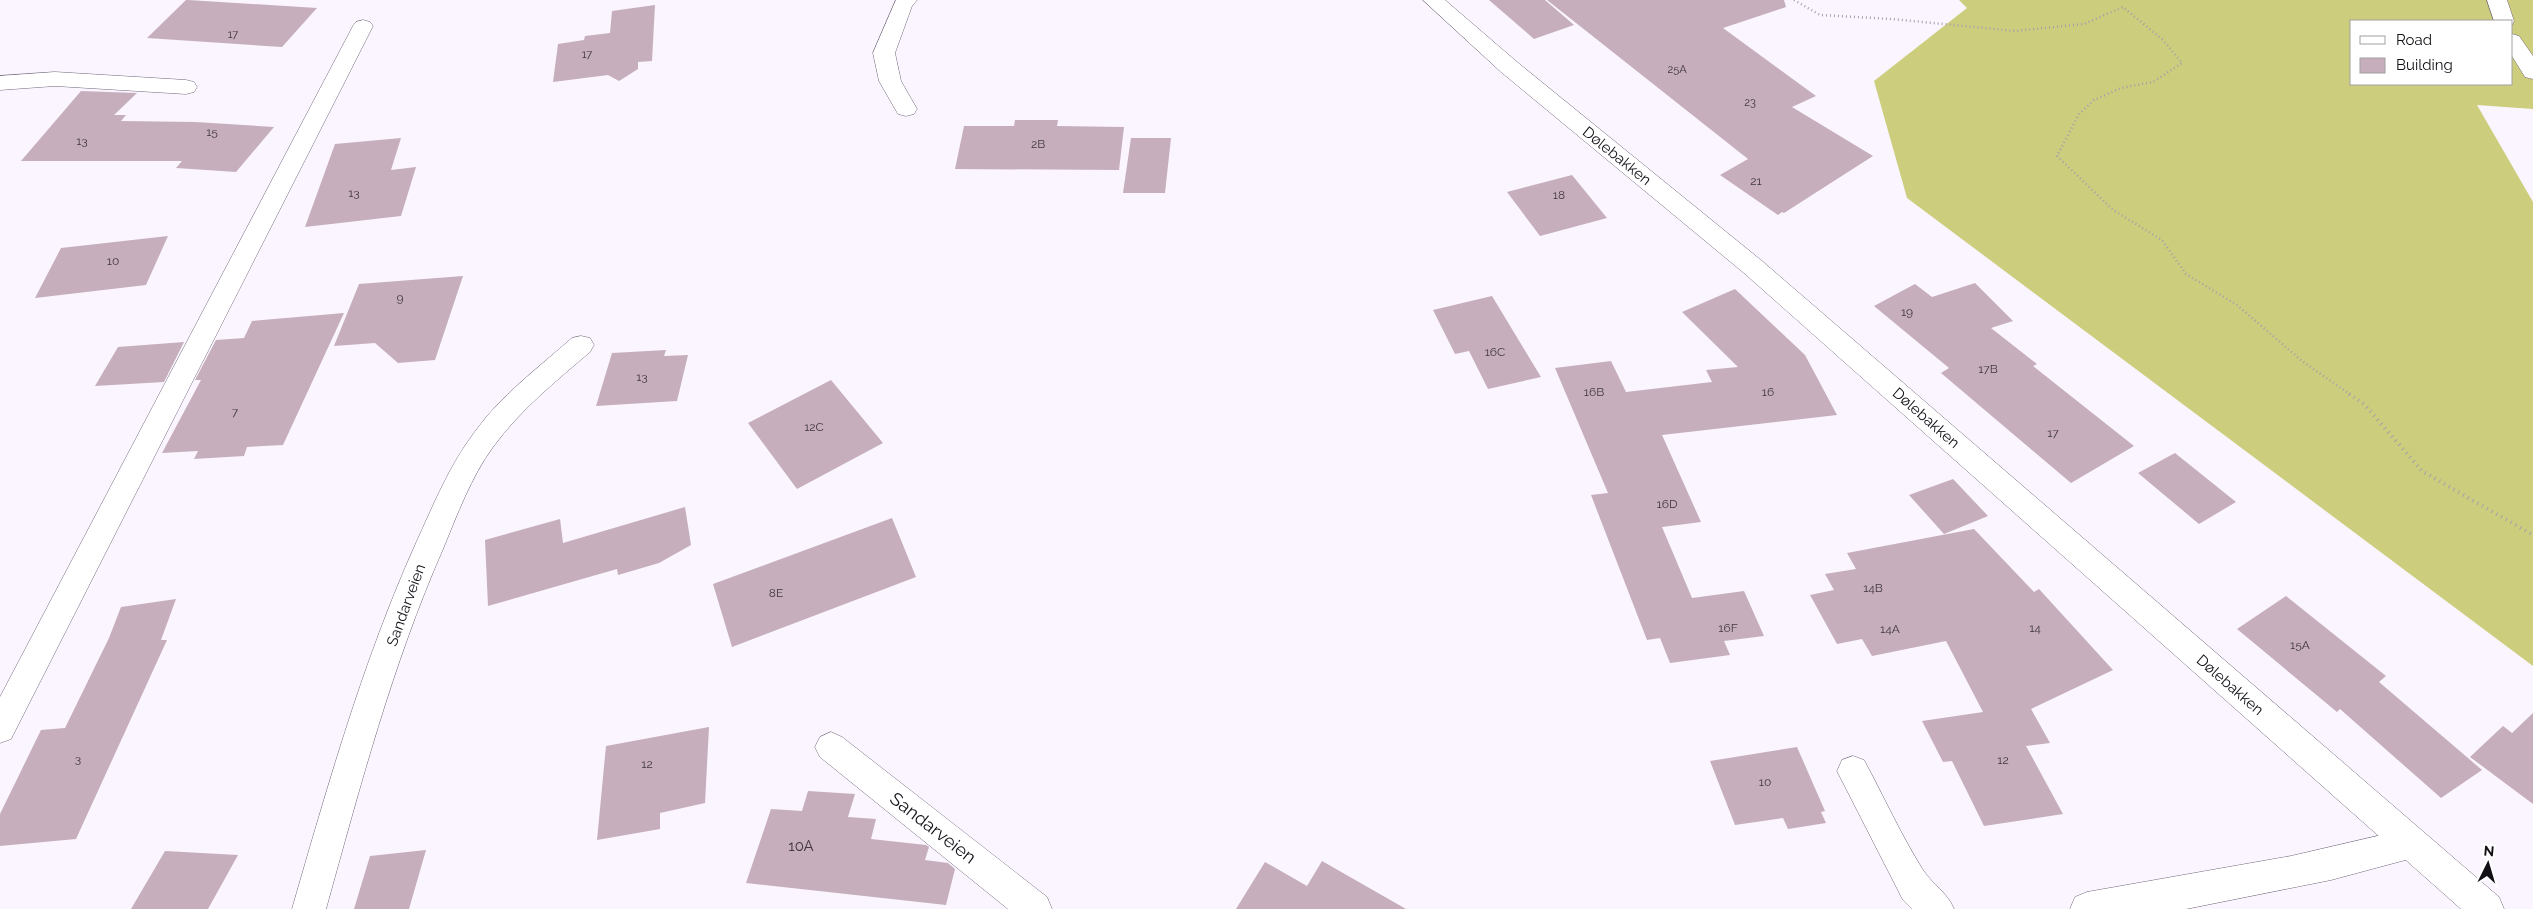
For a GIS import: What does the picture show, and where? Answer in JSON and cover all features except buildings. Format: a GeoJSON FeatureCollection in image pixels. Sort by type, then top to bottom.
{"type":"FeatureCollection","features":[{"type":"Feature","properties":{"kind":"street"},"geometry":{"type":"LineString","coordinates":[[906,109],[890,81],[884,52],[903,4],[907,0]]}},
{"type":"Feature","properties":{"kind":"street","name":"Dølebakken"},"geometry":{"type":"LineString","coordinates":[[1433,0],[1509,67],[1753,267],[2487,909]]}},
{"type":"Feature","properties":{"kind":"street"},"geometry":{"type":"LineString","coordinates":[[2497,0],[2504,20]]}},
{"type":"Feature","properties":{"kind":"street"},"geometry":{"type":"LineString","coordinates":[[0,729],[363,26]]}},
{"type":"Feature","properties":{"kind":"street"},"geometry":{"type":"LineString","coordinates":[[2513,42],[2533,72]]}},
{"type":"Feature","properties":{"kind":"street"},"geometry":{"type":"LineString","coordinates":[[0,84],[56,79],[186,87]]}},
{"type":"Feature","properties":{"kind":"street","name":"Sandarveien"},"geometry":{"type":"LineString","coordinates":[[309,909],[354,750],[402,612],[415,576],[457,485],[490,431],[536,385],[581,345]]}},
{"type":"Feature","properties":{"kind":"street","name":"Sandarveien"},"geometry":{"type":"LineString","coordinates":[[831,748],[1036,909]]}},
{"type":"Feature","properties":{"kind":"street"},"geometry":{"type":"LineString","coordinates":[[1853,771],[1915,888],[1937,909]]}},
{"type":"Feature","properties":{"kind":"street"},"geometry":{"type":"LineString","coordinates":[[2087,909],[2226,886],[2344,862],[2412,844]]}},
{"type":"Feature","properties":{"kind":"path"},"geometry":{"type":"LineString","coordinates":[[1794,0],[1820,15],[1892,19],[2015,30],[2084,24],[2122,8],[2163,40],[2182,63],[2153,82],[2121,88],[2094,100],[2079,114],[2057,156],[2113,210],[2162,240],[2186,274],[2237,305],[2302,361],[2364,404],[2422,471],[2533,535]]}},
{"type":"Feature","properties":{"kind":"green space"},"geometry":{"type":"Polygon","coordinates":[[[1959,0],[2533,0],[2533,109],[2477,105],[2533,202],[2533,666],[1907,198],[1874,81],[1967,8],[1959,0]]]}}]}
